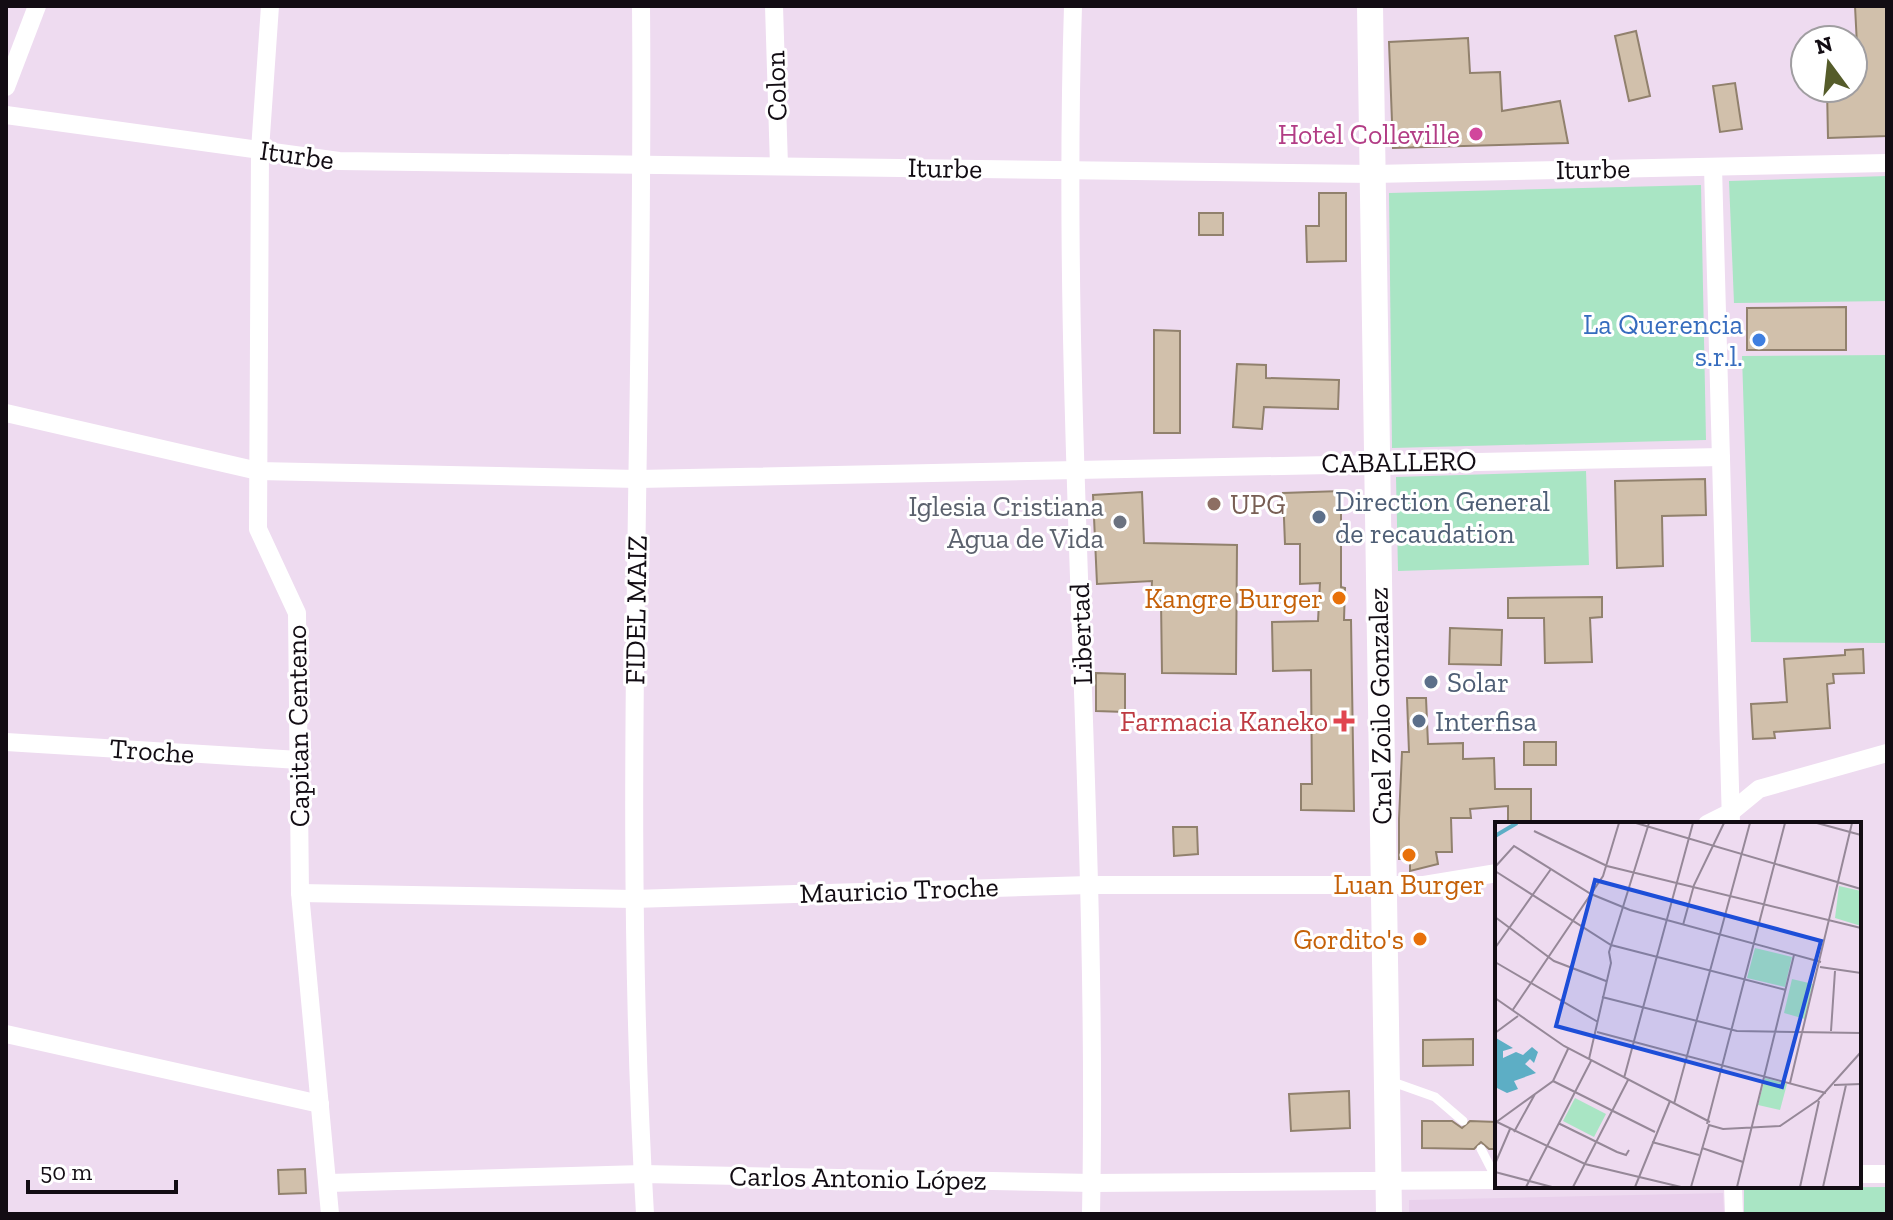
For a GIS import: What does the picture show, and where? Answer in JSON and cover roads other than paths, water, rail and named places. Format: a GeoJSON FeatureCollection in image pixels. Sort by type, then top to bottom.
{"type":"FeatureCollection","features":[{"type":"Feature","properties":{"kind":"main road","name":"Cnel Zoilo Gonzalez"},"geometry":{"type":"LineString","coordinates":[[1370,6],[1389,1214]]}},
{"type":"Feature","properties":{"kind":"street"},"geometry":{"type":"LineString","coordinates":[[6,87],[37,6]]}},
{"type":"Feature","properties":{"kind":"street","name":"Capitan Centeno"},"geometry":{"type":"LineString","coordinates":[[270,6],[260,150],[258,529],[297,613],[300,893],[330,1214]]}},
{"type":"Feature","properties":{"kind":"street","name":"FIDEL MAIZ"},"geometry":{"type":"LineString","coordinates":[[641,6],[643,164],[633,899],[645,1214]]}},
{"type":"Feature","properties":{"kind":"street","name":"Colon"},"geometry":{"type":"LineString","coordinates":[[774,6],[779,166]]}},
{"type":"Feature","properties":{"kind":"street","name":"Libertad"},"geometry":{"type":"LineString","coordinates":[[1073,6],[1068,169],[1089,885],[1091,1214]]}},
{"type":"Feature","properties":{"kind":"street","name":"Iturbe"},"geometry":{"type":"LineString","coordinates":[[6,115],[339,161],[1373,174],[1887,163]]}},
{"type":"Feature","properties":{"kind":"street"},"geometry":{"type":"LineString","coordinates":[[1713,167],[1731,818]]}},
{"type":"Feature","properties":{"kind":"street","name":"CABALLERO"},"geometry":{"type":"LineString","coordinates":[[6,413],[258,471],[638,479],[1721,457]]}},
{"type":"Feature","properties":{"kind":"street","name":"Troche"},"geometry":{"type":"LineString","coordinates":[[6,742],[299,760]]}},
{"type":"Feature","properties":{"kind":"street"},"geometry":{"type":"LineString","coordinates":[[1731,818],[1759,789],[1887,753]]}},
{"type":"Feature","properties":{"kind":"street","name":"Mauricio Troche"},"geometry":{"type":"LineString","coordinates":[[300,893],[633,899],[1089,885],[1424,885],[1495,873]]}},
{"type":"Feature","properties":{"kind":"street"},"geometry":{"type":"LineString","coordinates":[[6,1034],[320,1104]]}},
{"type":"Feature","properties":{"kind":"street","name":"Carlos Antonio López"},"geometry":{"type":"LineString","coordinates":[[329,1183],[643,1174],[1092,1183],[1495,1180]]}},
{"type":"Feature","properties":{"kind":"street"},"geometry":{"type":"LineString","coordinates":[[1861,1174],[1887,1174]]}},
{"type":"Feature","properties":{"kind":"street"},"geometry":{"type":"LineString","coordinates":[[1733,1188],[1734,1214]]}},
{"type":"Feature","properties":{"kind":"lane"},"geometry":{"type":"LineString","coordinates":[[1387,1080],[1435,1097],[1463,1121]]}},
{"type":"Feature","properties":{"kind":"lane"},"geometry":{"type":"LineString","coordinates":[[1481,1149],[1495,1176]]}},
{"type":"Feature","properties":{"kind":"place","name":"Hotel Colleville"},"geometry":{"type":"Point","coordinates":[1476,134]}},
{"type":"Feature","properties":{"kind":"place","name":"La Querencia s.r.l."},"geometry":{"type":"Point","coordinates":[1759,340]}},
{"type":"Feature","properties":{"kind":"place","name":"UPG"},"geometry":{"type":"Point","coordinates":[1214,504]}},
{"type":"Feature","properties":{"kind":"place","name":"Direction General de recaudation"},"geometry":{"type":"Point","coordinates":[1319,517]}},
{"type":"Feature","properties":{"kind":"place","name":"Iglesia Cristiana Agua de Vida"},"geometry":{"type":"Point","coordinates":[1120,522]}},
{"type":"Feature","properties":{"kind":"place","name":"Kangre Burger"},"geometry":{"type":"Point","coordinates":[1339,598]}},
{"type":"Feature","properties":{"kind":"place","name":"Solar"},"geometry":{"type":"Point","coordinates":[1431,682]}},
{"type":"Feature","properties":{"kind":"place","name":"Farmacia Kaneko"},"geometry":{"type":"Point","coordinates":[1344,721]}},
{"type":"Feature","properties":{"kind":"place","name":"Interfisa"},"geometry":{"type":"Point","coordinates":[1419,721]}},
{"type":"Feature","properties":{"kind":"place","name":"Luan Burger"},"geometry":{"type":"Point","coordinates":[1409,855]}},
{"type":"Feature","properties":{"kind":"place","name":"Gordito's"},"geometry":{"type":"Point","coordinates":[1420,939]}}]}
